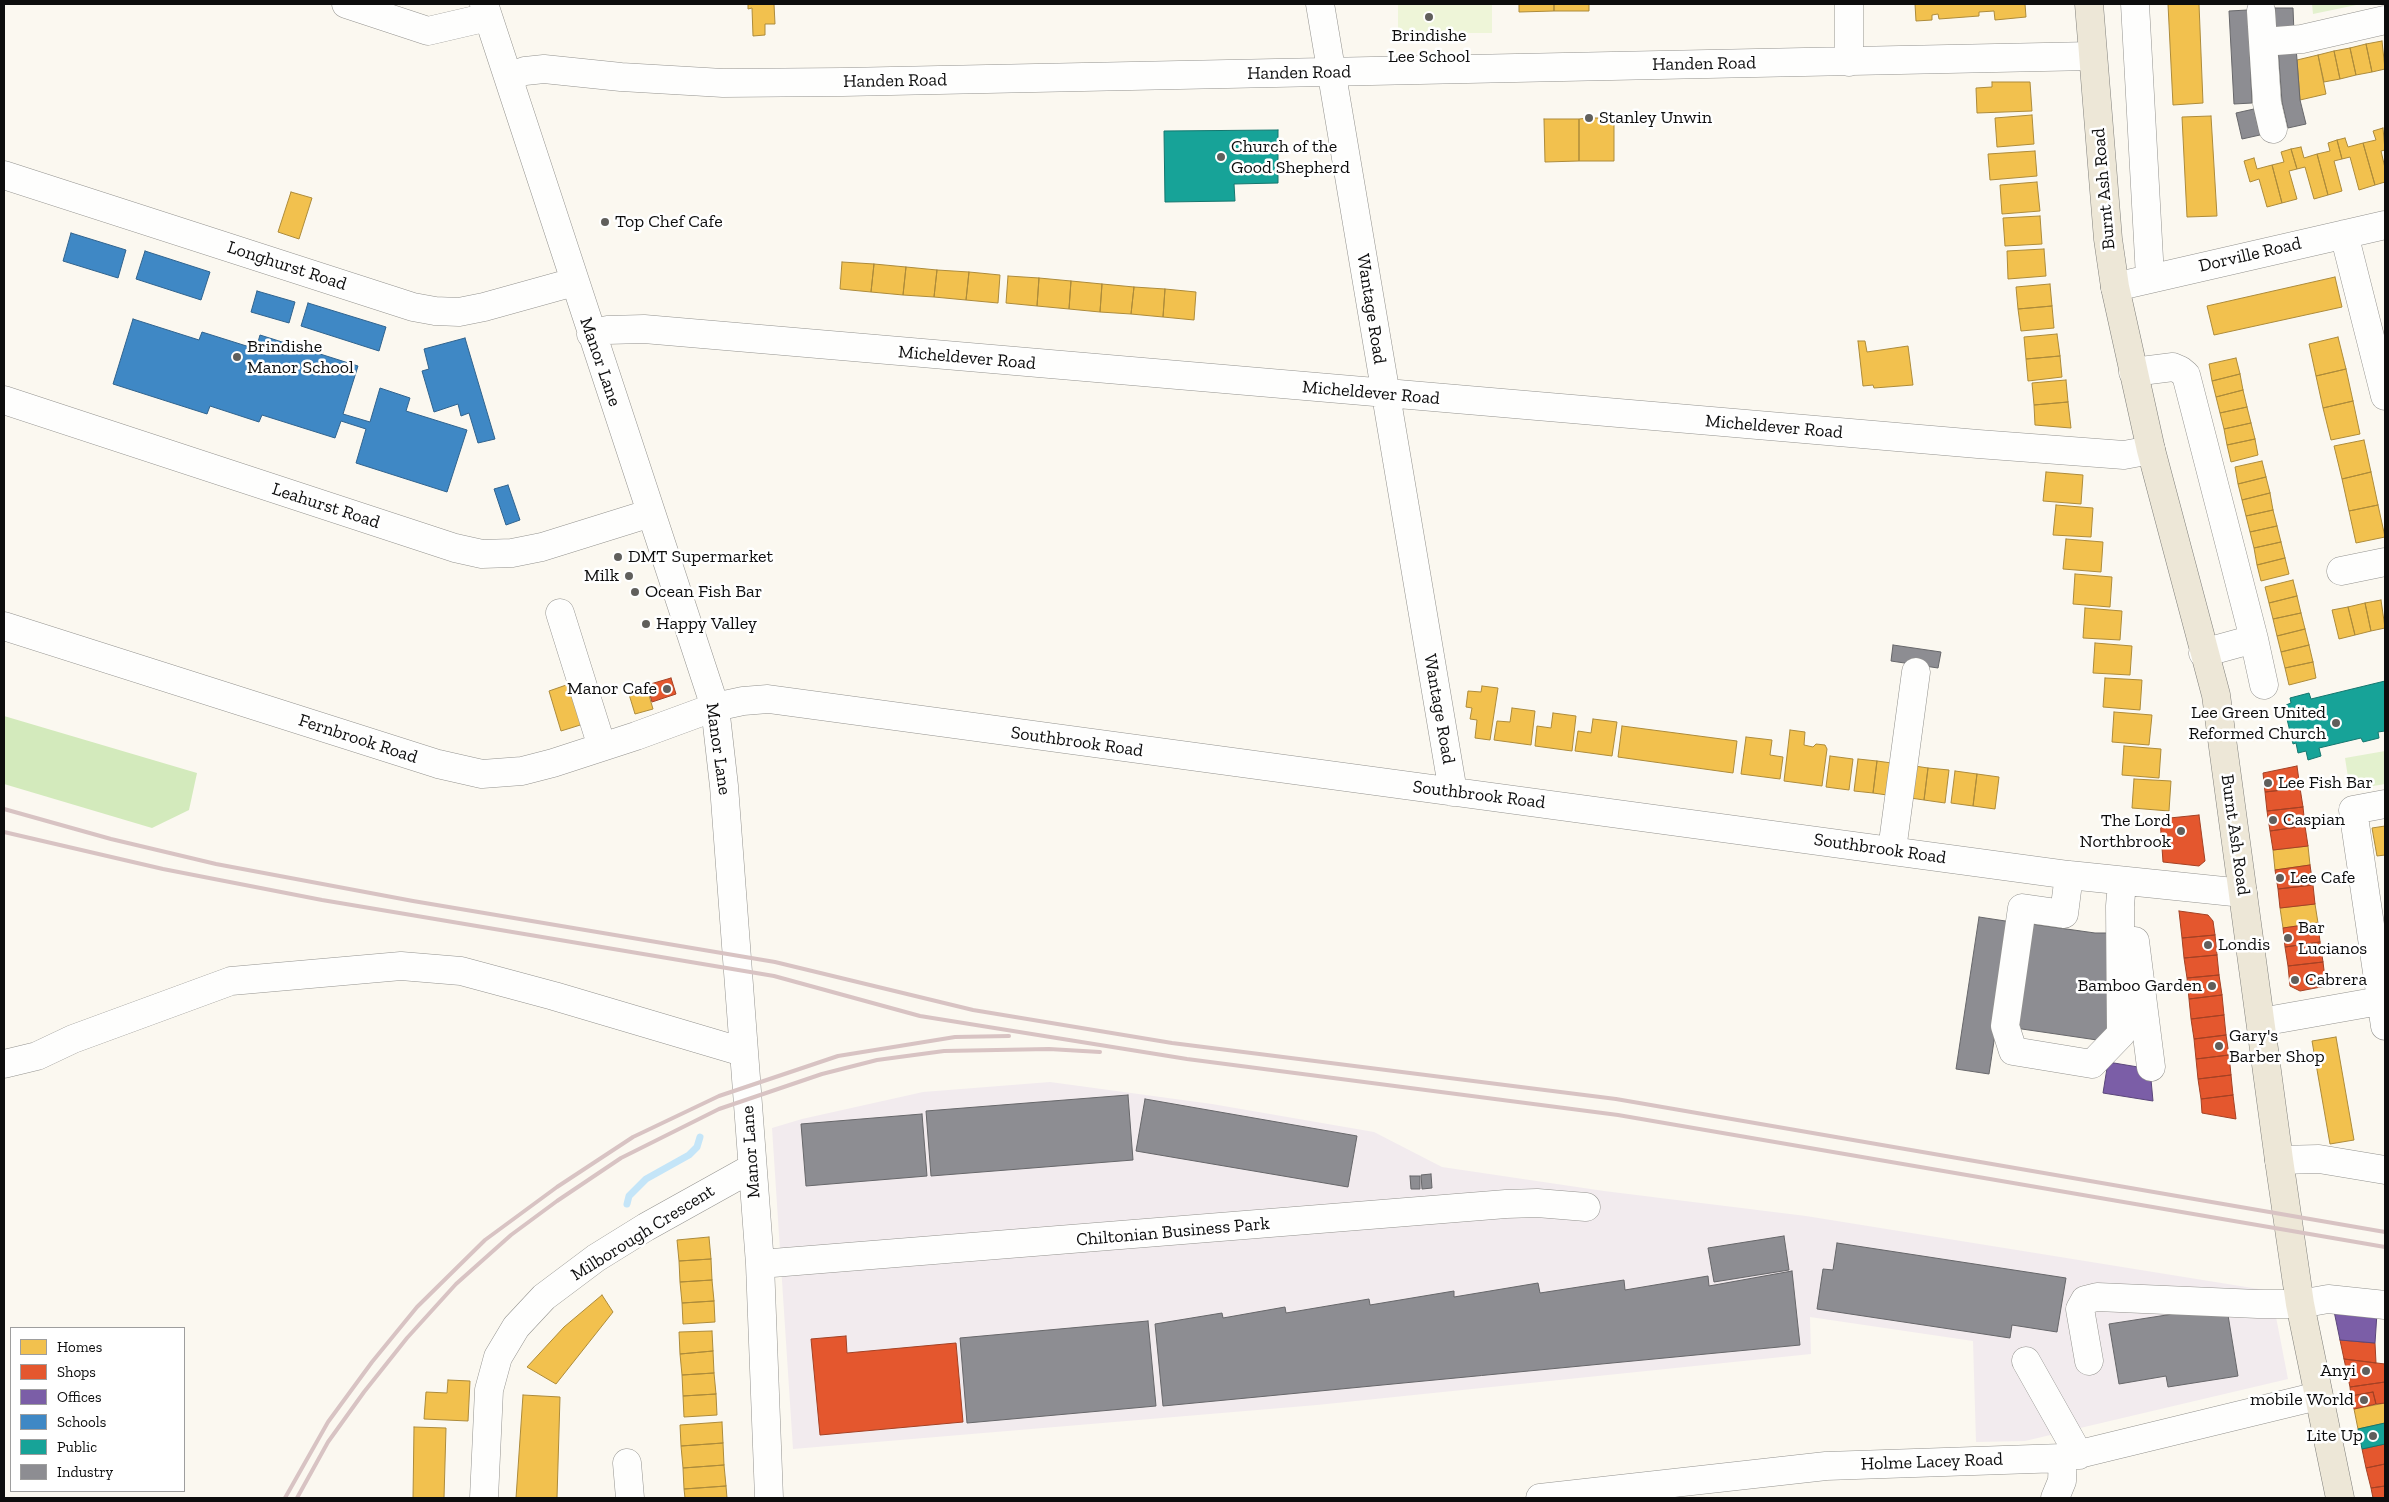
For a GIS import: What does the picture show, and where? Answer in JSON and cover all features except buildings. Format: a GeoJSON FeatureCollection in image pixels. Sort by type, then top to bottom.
{"type":"FeatureCollection","features":[{"type":"Feature","properties":{"kind":"main road","name":"Burnt Ash Road"},"geometry":{"type":"LineString","coordinates":[[2089,4],[2108,238],[2115,287],[2151,450],[2216,695],[2300,1304],[2340,1498]]}},
{"type":"Feature","properties":{"kind":"street"},"geometry":{"type":"LineString","coordinates":[[346,4],[428,31],[486,10]]}},
{"type":"Feature","properties":{"kind":"street","name":"Wantage Road"},"geometry":{"type":"LineString","coordinates":[[1320,4],[1453,792]]}},
{"type":"Feature","properties":{"kind":"street"},"geometry":{"type":"LineString","coordinates":[[1849,4],[1849,62]]}},
{"type":"Feature","properties":{"kind":"street"},"geometry":{"type":"LineString","coordinates":[[2135,4],[2150,277]]}},
{"type":"Feature","properties":{"kind":"street","name":"Manor Lane"},"geometry":{"type":"LineString","coordinates":[[486,10],[715,707],[724,786],[760,1264],[770,1498]]}},
{"type":"Feature","properties":{"kind":"street"},"geometry":{"type":"LineString","coordinates":[[2261,11],[2267,103],[2273,129]]}},
{"type":"Feature","properties":{"kind":"street"},"geometry":{"type":"LineString","coordinates":[[2263,42],[2302,39],[2385,20]]}},
{"type":"Feature","properties":{"kind":"street","name":"Handen Road"},"geometry":{"type":"LineString","coordinates":[[508,77],[525,71],[544,69],[621,77],[722,83],[2092,56]]}},
{"type":"Feature","properties":{"kind":"street","name":"Longhurst Road"},"geometry":{"type":"LineString","coordinates":[[4,175],[414,307],[435,311],[459,312],[484,307],[574,282]]}},
{"type":"Feature","properties":{"kind":"street","name":"Dorville Road"},"geometry":{"type":"LineString","coordinates":[[2115,287],[2150,277],[2385,224]]}},
{"type":"Feature","properties":{"kind":"street"},"geometry":{"type":"LineString","coordinates":[[2344,234],[2385,396]]}},
{"type":"Feature","properties":{"kind":"street","name":"Micheldever Road"},"geometry":{"type":"LineString","coordinates":[[591,334],[607,330],[644,330],[2124,455],[2151,450]]}},
{"type":"Feature","properties":{"kind":"street"},"geometry":{"type":"LineString","coordinates":[[2133,372],[2173,367],[2180,370],[2186,376],[2254,639],[2264,685]]}},
{"type":"Feature","properties":{"kind":"street","name":"Leahurst Road"},"geometry":{"type":"LineString","coordinates":[[4,400],[437,542],[482,554],[512,553],[542,546],[651,513]]}},
{"type":"Feature","properties":{"kind":"street"},"geometry":{"type":"LineString","coordinates":[[2341,571],[2385,562]]}},
{"type":"Feature","properties":{"kind":"street"},"geometry":{"type":"LineString","coordinates":[[560,613],[602,747]]}},
{"type":"Feature","properties":{"kind":"street","name":"Fernbrook Road"},"geometry":{"type":"LineString","coordinates":[[4,626],[438,764],[482,774],[522,771],[602,747],[715,707]]}},
{"type":"Feature","properties":{"kind":"street"},"geometry":{"type":"LineString","coordinates":[[2204,653],[2254,639]]}},
{"type":"Feature","properties":{"kind":"street"},"geometry":{"type":"LineString","coordinates":[[1892,850],[1916,672]]}},
{"type":"Feature","properties":{"kind":"street","name":"Southbrook Road"},"geometry":{"type":"LineString","coordinates":[[715,707],[742,700],[768,699],[2069,875],[2243,894]]}},
{"type":"Feature","properties":{"kind":"street"},"geometry":{"type":"LineString","coordinates":[[2261,1022],[2384,1009],[2352,810],[2385,804]]}},
{"type":"Feature","properties":{"kind":"street"},"geometry":{"type":"LineString","coordinates":[[2069,875],[2064,914],[2022,908],[2005,1026],[2013,1051],[2092,1064],[2121,1034],[2120,906],[2128,882]]}},
{"type":"Feature","properties":{"kind":"street"},"geometry":{"type":"LineString","coordinates":[[2128,882],[2151,1067]]}},
{"type":"Feature","properties":{"kind":"street"},"geometry":{"type":"LineString","coordinates":[[4,1064],[37,1056],[73,1039],[231,982],[401,966],[460,971],[554,996],[743,1052]]}},
{"type":"Feature","properties":{"kind":"street"},"geometry":{"type":"LineString","coordinates":[[2279,1160],[2319,1159],[2385,1170]]}},
{"type":"Feature","properties":{"kind":"street","name":"Milborough Crescent"},"geometry":{"type":"LineString","coordinates":[[484,1498],[489,1390],[498,1357],[516,1326],[544,1297],[596,1258],[752,1168]]}},
{"type":"Feature","properties":{"kind":"street","name":"Chiltonian Business Park"},"geometry":{"type":"LineString","coordinates":[[760,1264],[1506,1204],[1537,1203],[1586,1208]]}},
{"type":"Feature","properties":{"kind":"street"},"geometry":{"type":"LineString","coordinates":[[2089,1362],[2080,1309],[2085,1300],[2097,1297],[2258,1304],[2300,1304],[2328,1300],[2385,1305]]}},
{"type":"Feature","properties":{"kind":"street"},"geometry":{"type":"LineString","coordinates":[[2026,1361],[2071,1456],[2055,1498]]}},
{"type":"Feature","properties":{"kind":"street","name":"Holme Lacey Road"},"geometry":{"type":"LineString","coordinates":[[1540,1498],[1826,1466],[2071,1456],[2318,1396]]}},
{"type":"Feature","properties":{"kind":"street"},"geometry":{"type":"LineString","coordinates":[[627,1463],[630,1498]]}},
{"type":"Feature","properties":{"kind":"shaded area"},"geometry":{"type":"Polygon","coordinates":[[[1050,1082],[1212,1104],[1374,1132],[1442,1167],[1604,1191],[1806,1216],[2271,1291],[2288,1379],[2025,1441],[1976,1442],[1973,1341],[1810,1317],[1811,1354],[1317,1405],[793,1449],[772,1128],[802,1119],[923,1092],[1050,1082]]]}},
{"type":"Feature","properties":{"kind":"green space"},"geometry":{"type":"Polygon","coordinates":[[[1398,4],[1492,4],[1492,33],[1398,33],[1398,4]]]}},
{"type":"Feature","properties":{"kind":"green space"},"geometry":{"type":"Polygon","coordinates":[[[2312,4],[2361,4],[2313,14],[2312,4]]]}},
{"type":"Feature","properties":{"kind":"green space"},"geometry":{"type":"Polygon","coordinates":[[[4,716],[197,773],[189,810],[152,828],[4,784],[4,716]]]}},
{"type":"Feature","properties":{"kind":"green space"},"geometry":{"type":"Polygon","coordinates":[[[2385,751],[2385,784],[2350,790],[2345,758],[2385,751]]]}},
{"type":"Feature","properties":{"kind":"waterway"},"geometry":{"type":"LineString","coordinates":[[627,1204],[629,1196],[646,1179],[689,1155],[697,1147],[700,1137]]}},
{"type":"Feature","properties":{"kind":"railway"},"geometry":{"type":"LineString","coordinates":[[4,809],[111,839],[216,864],[413,901],[775,962],[973,1010],[1172,1043],[1616,1099],[2385,1232]]}},
{"type":"Feature","properties":{"kind":"railway"},"geometry":{"type":"LineString","coordinates":[[4,832],[163,869],[322,900],[774,976],[920,1016],[1187,1059],[1618,1115],[2385,1247]]}},
{"type":"Feature","properties":{"kind":"railway"},"geometry":{"type":"LineString","coordinates":[[285,1498],[328,1422],[372,1362],[417,1307],[485,1240],[557,1187],[633,1137],[719,1096],[838,1056],[955,1037],[1009,1036]]}},
{"type":"Feature","properties":{"kind":"railway"},"geometry":{"type":"LineString","coordinates":[[297,1498],[328,1442],[364,1392],[407,1338],[456,1284],[511,1235],[621,1158],[719,1109],[822,1074],[877,1060],[944,1051],[1049,1049],[1100,1052]]}},
{"type":"Feature","properties":{"kind":"place","name":"Brindishe Lee School"},"geometry":{"type":"Point","coordinates":[1429,17]}},
{"type":"Feature","properties":{"kind":"place","name":"Stanley Unwin"},"geometry":{"type":"Point","coordinates":[1589,118]}},
{"type":"Feature","properties":{"kind":"place","name":"Church of the Good Shepherd"},"geometry":{"type":"Point","coordinates":[1221,157]}},
{"type":"Feature","properties":{"kind":"place","name":"Top Chef Cafe"},"geometry":{"type":"Point","coordinates":[605,222]}},
{"type":"Feature","properties":{"kind":"place","name":"Brindishe Manor School"},"geometry":{"type":"Point","coordinates":[237,357]}},
{"type":"Feature","properties":{"kind":"place","name":"DMT Supermarket"},"geometry":{"type":"Point","coordinates":[618,557]}},
{"type":"Feature","properties":{"kind":"place","name":"Milk"},"geometry":{"type":"Point","coordinates":[629,576]}},
{"type":"Feature","properties":{"kind":"place","name":"Ocean Fish Bar"},"geometry":{"type":"Point","coordinates":[635,592]}},
{"type":"Feature","properties":{"kind":"place","name":"Happy Valley"},"geometry":{"type":"Point","coordinates":[646,624]}},
{"type":"Feature","properties":{"kind":"place","name":"Manor Cafe"},"geometry":{"type":"Point","coordinates":[667,689]}},
{"type":"Feature","properties":{"kind":"place","name":"Lee Green United Reformed Church"},"geometry":{"type":"Point","coordinates":[2336,723]}},
{"type":"Feature","properties":{"kind":"place","name":"Lee Fish Bar"},"geometry":{"type":"Point","coordinates":[2268,783]}},
{"type":"Feature","properties":{"kind":"place","name":"Caspian"},"geometry":{"type":"Point","coordinates":[2273,820]}},
{"type":"Feature","properties":{"kind":"place","name":"The Lord Northbrook"},"geometry":{"type":"Point","coordinates":[2181,831]}},
{"type":"Feature","properties":{"kind":"place","name":"Lee Cafe"},"geometry":{"type":"Point","coordinates":[2280,878]}},
{"type":"Feature","properties":{"kind":"place","name":"Bar Lucianos"},"geometry":{"type":"Point","coordinates":[2288,938]}},
{"type":"Feature","properties":{"kind":"place","name":"Londis"},"geometry":{"type":"Point","coordinates":[2208,945]}},
{"type":"Feature","properties":{"kind":"place","name":"Cabrera"},"geometry":{"type":"Point","coordinates":[2295,980]}},
{"type":"Feature","properties":{"kind":"place","name":"Bamboo Garden"},"geometry":{"type":"Point","coordinates":[2212,986]}},
{"type":"Feature","properties":{"kind":"place","name":"Gary's Barber Shop"},"geometry":{"type":"Point","coordinates":[2219,1046]}},
{"type":"Feature","properties":{"kind":"place","name":"Anyi"},"geometry":{"type":"Point","coordinates":[2366,1371]}},
{"type":"Feature","properties":{"kind":"place","name":"mobile World"},"geometry":{"type":"Point","coordinates":[2364,1400]}},
{"type":"Feature","properties":{"kind":"place","name":"Lite Up"},"geometry":{"type":"Point","coordinates":[2373,1436]}}]}
